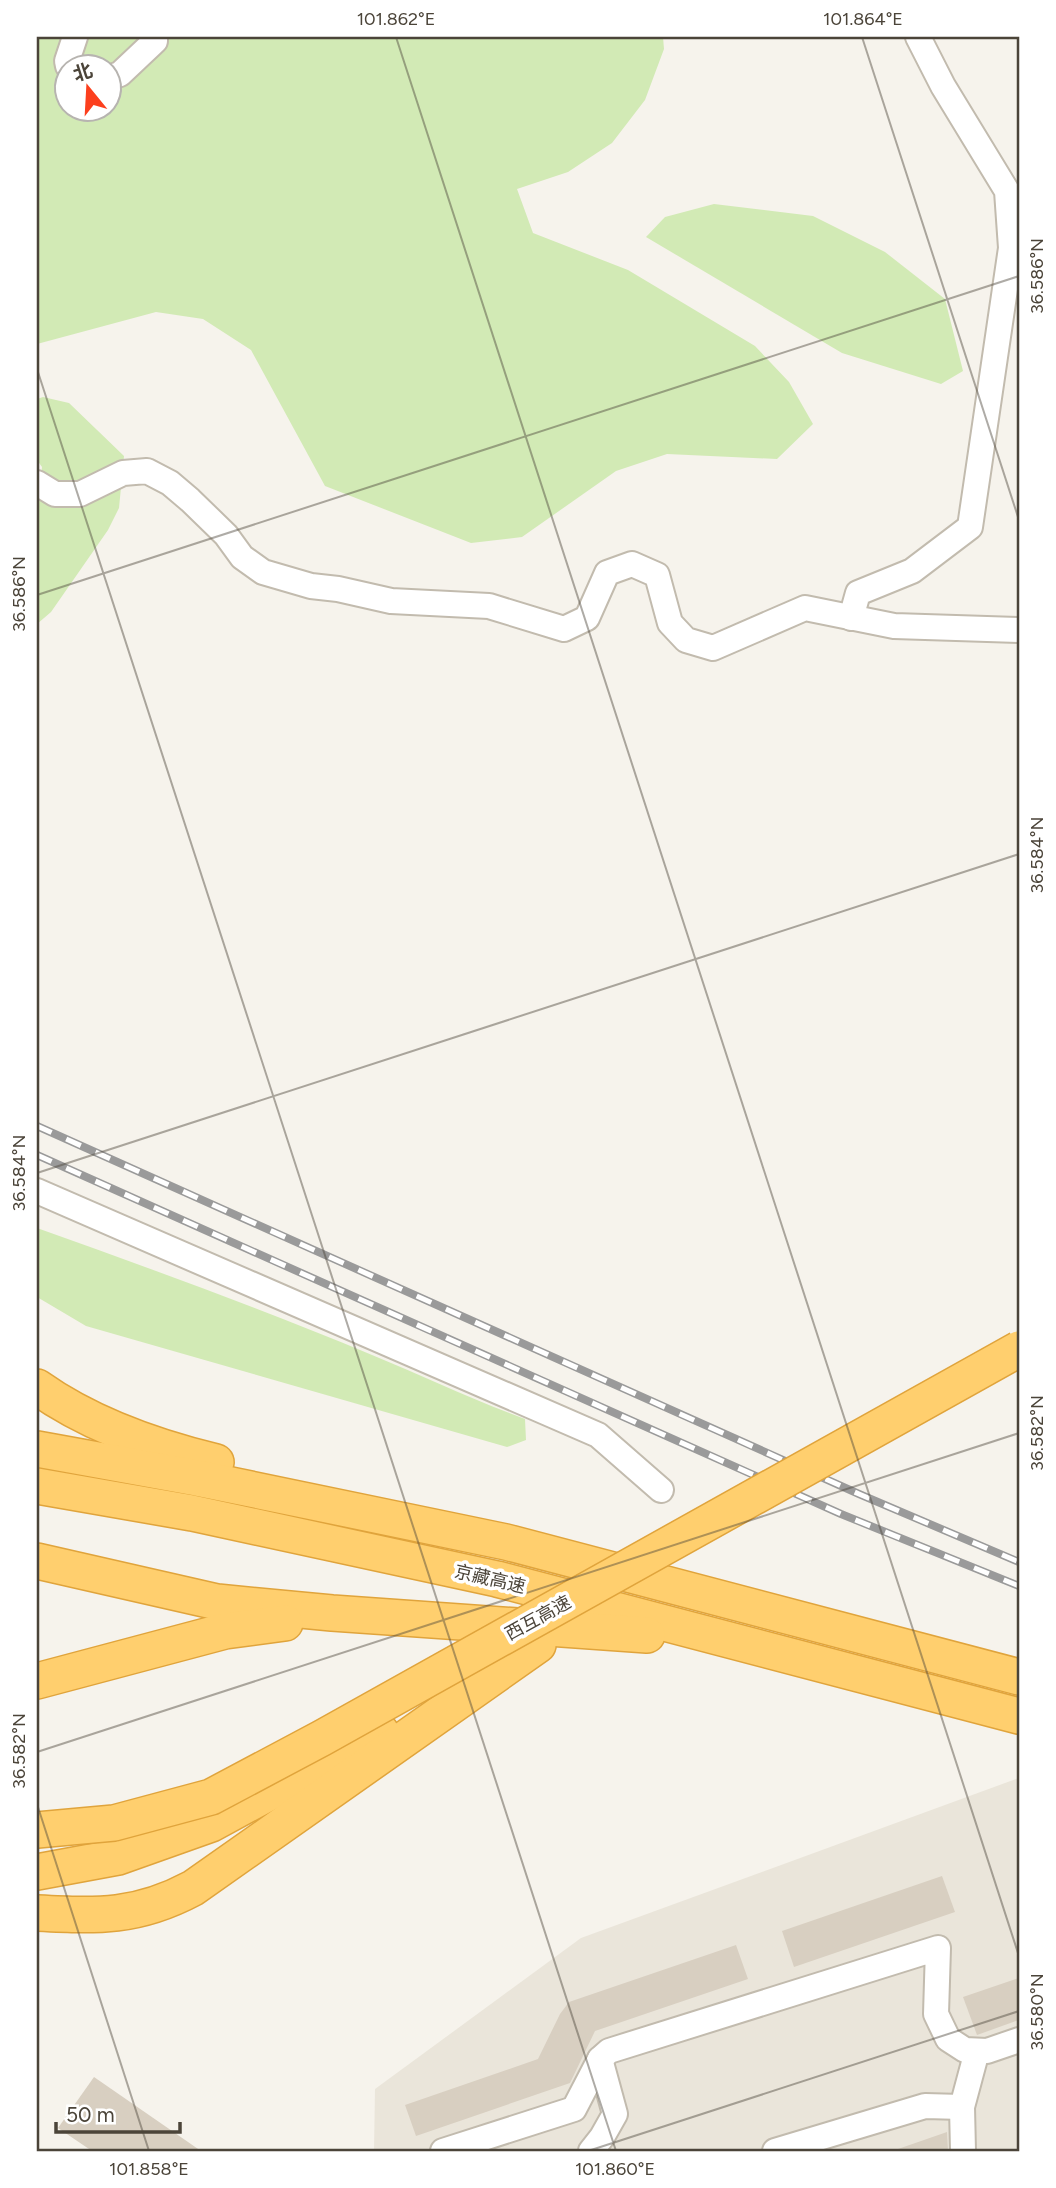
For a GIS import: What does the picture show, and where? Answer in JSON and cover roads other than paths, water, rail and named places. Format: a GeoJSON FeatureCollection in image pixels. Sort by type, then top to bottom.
{"type":"FeatureCollection","features":[{"type":"Feature","properties":{"kind":"highway","name":"西互高速"},"geometry":{"type":"LineString","coordinates":[[37,1830],[114,1823],[211,1797],[334,1732],[1019,1349]]}},
{"type":"Feature","properties":{"kind":"highway","name":"西互高速"},"geometry":{"type":"LineString","coordinates":[[537,1645],[1019,1375]]}},
{"type":"Feature","properties":{"kind":"highway"},"geometry":{"type":"LineString","coordinates":[[37,1387],[123,1434],[206,1459],[313,1484],[506,1542],[1019,1676]]}},
{"type":"Feature","properties":{"kind":"highway"},"geometry":{"type":"LineString","coordinates":[[37,1449],[197,1478],[506,1542]]}},
{"type":"Feature","properties":{"kind":"highway","name":"京藏高速"},"geometry":{"type":"LineString","coordinates":[[37,1486],[192,1513],[497,1579],[1019,1716]]}},
{"type":"Feature","properties":{"kind":"highway"},"geometry":{"type":"LineString","coordinates":[[37,1561],[216,1602],[332,1613],[733,1640]]}},
{"type":"Feature","properties":{"kind":"highway"},"geometry":{"type":"LineString","coordinates":[[37,1681],[225,1631],[288,1623],[332,1613]]}},
{"type":"Feature","properties":{"kind":"highway"},"geometry":{"type":"LineString","coordinates":[[37,1872],[118,1857],[211,1824],[327,1763],[537,1645]]}},
{"type":"Feature","properties":{"kind":"highway"},"geometry":{"type":"LineString","coordinates":[[37,1913],[125,1913],[146,1908],[193,1888],[537,1645]]}},
{"type":"Feature","properties":{"kind":"street"},"geometry":{"type":"LineString","coordinates":[[122,72],[155,41],[155,37]]}},
{"type":"Feature","properties":{"kind":"street"},"geometry":{"type":"LineString","coordinates":[[851,618],[858,593],[912,570],[970,527],[1011,248],[1007,191],[943,86],[918,37]]}},
{"type":"Feature","properties":{"kind":"street"},"geometry":{"type":"LineString","coordinates":[[37,483],[55,494],[80,494],[123,473],[147,471],[170,483],[190,499],[226,536],[242,557],[263,572],[311,586],[391,601],[489,606],[564,629],[587,618],[607,573],[632,564],[657,575],[670,623],[687,640],[713,648],[805,608],[894,626],[1019,630]]}},
{"type":"Feature","properties":{"kind":"street"},"geometry":{"type":"LineString","coordinates":[[37,1191],[598,1436],[661,1490]]}},
{"type":"Feature","properties":{"kind":"street"},"geometry":{"type":"LineString","coordinates":[[443,2151],[574,2109],[600,2059],[609,2051],[938,1948],[936,2014],[948,2039],[965,2050],[977,2051],[987,2051],[1019,2040]]}},
{"type":"Feature","properties":{"kind":"street"},"geometry":{"type":"LineString","coordinates":[[964,2151],[962,2107],[977,2051]]}},
{"type":"Feature","properties":{"kind":"street"},"geometry":{"type":"LineString","coordinates":[[591,2151],[615,2114],[600,2059]]}},
{"type":"Feature","properties":{"kind":"street"},"geometry":{"type":"LineString","coordinates":[[775,2151],[925,2106],[962,2107]]}},
{"type":"Feature","properties":{"kind":"railway"},"geometry":{"type":"LineString","coordinates":[[37,1126],[859,1494],[1019,1562]]}},
{"type":"Feature","properties":{"kind":"railway"},"geometry":{"type":"LineString","coordinates":[[37,1155],[841,1514],[1019,1586]]}}]}
